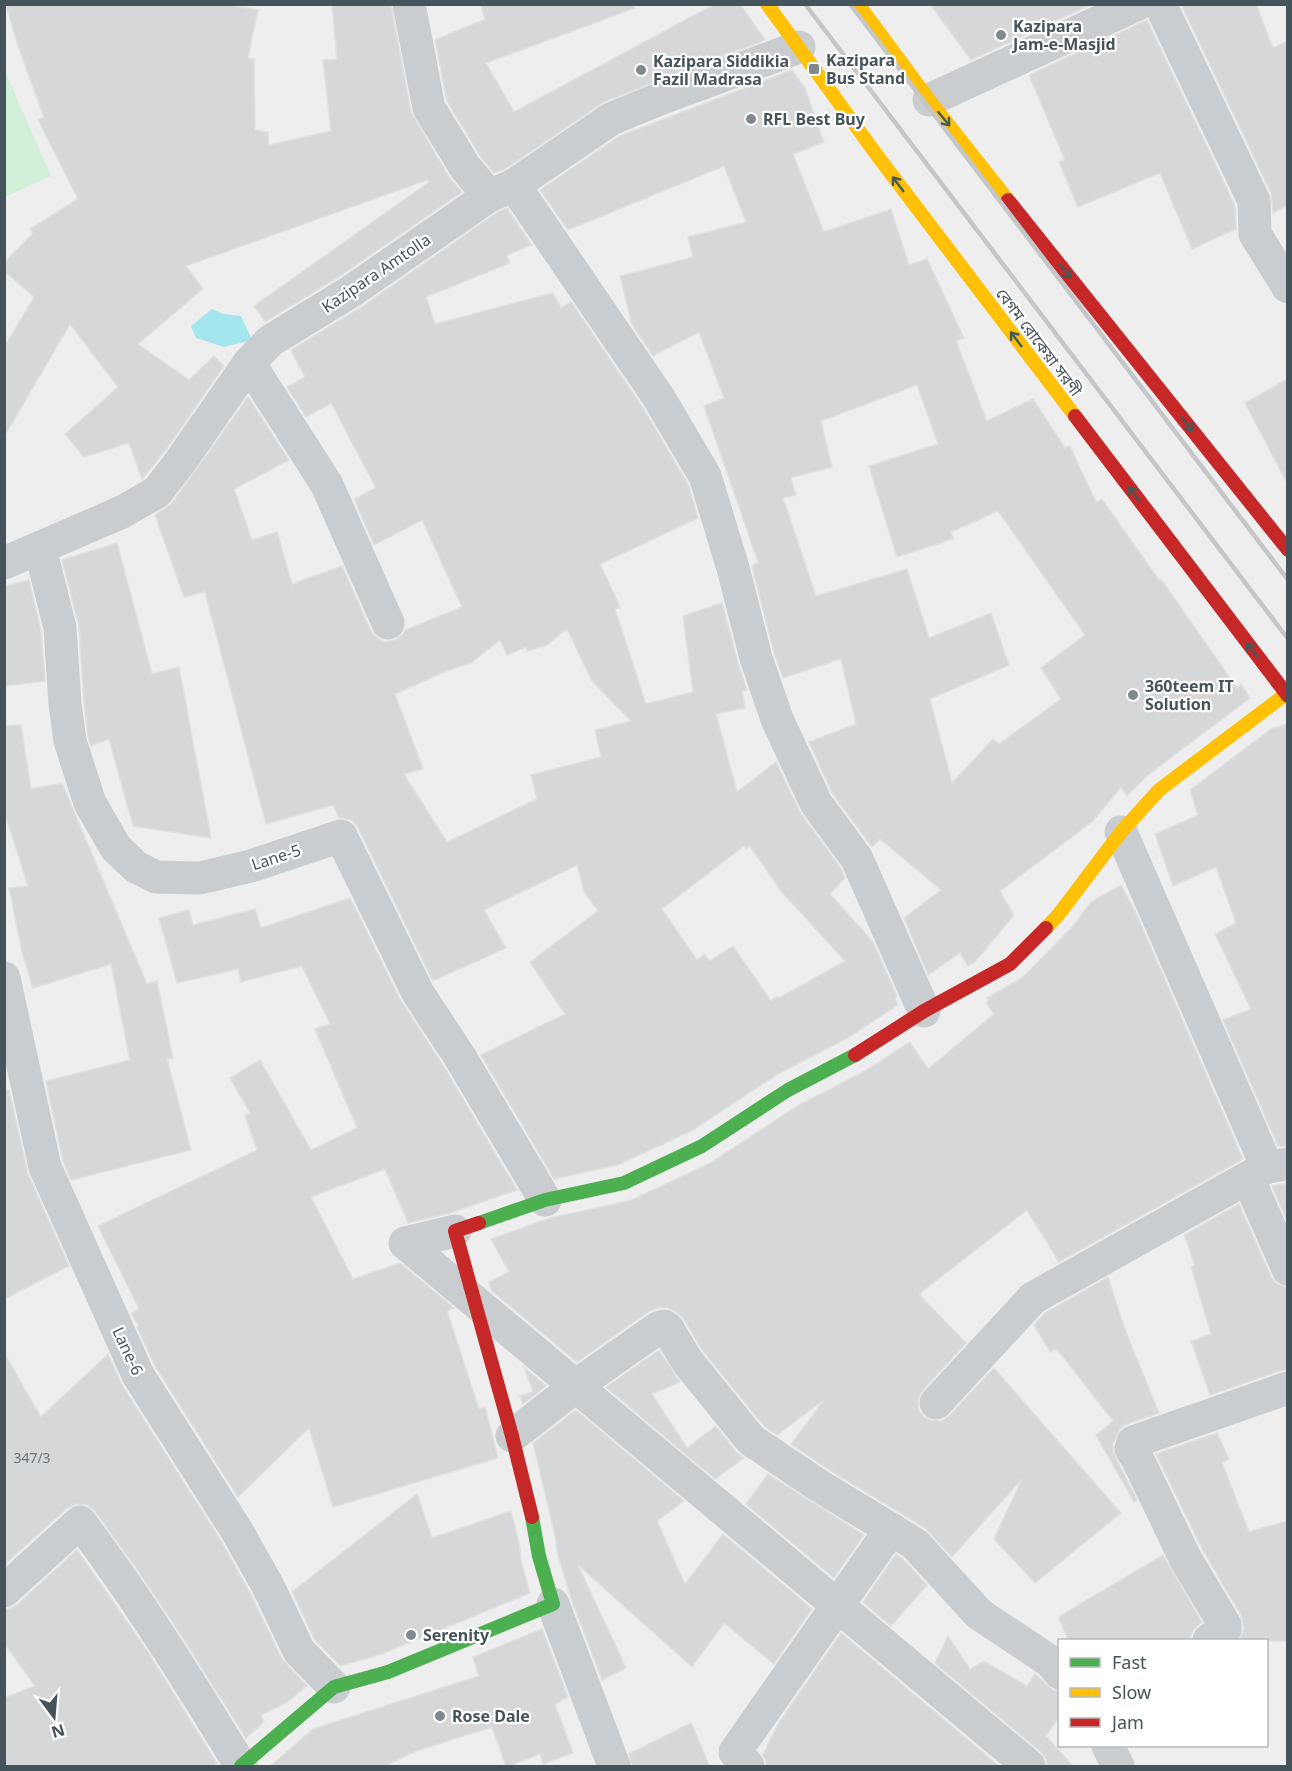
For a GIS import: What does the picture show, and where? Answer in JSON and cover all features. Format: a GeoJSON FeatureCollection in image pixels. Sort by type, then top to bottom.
{"type":"FeatureCollection","features":[{"type":"Feature","properties":{"kind":"street"},"geometry":{"type":"LineString","coordinates":[[409,4],[429,108],[465,167],[502,190],[658,398],[705,476],[733,568],[756,658],[777,719],[816,803],[857,859],[924,1011]]}},
{"type":"Feature","properties":{"kind":"street","name":"বেগম রোকেয়া সরণী"},"geometry":{"type":"LineString","coordinates":[[767,4],[886,168],[1287,695]]}},
{"type":"Feature","properties":{"kind":"street"},"geometry":{"type":"LineString","coordinates":[[858,4],[929,100],[1287,550]]}},
{"type":"Feature","properties":{"kind":"street"},"geometry":{"type":"LineString","coordinates":[[929,100],[1138,4]]}},
{"type":"Feature","properties":{"kind":"street"},"geometry":{"type":"LineString","coordinates":[[1160,4],[1254,201],[1255,234],[1287,287]]}},
{"type":"Feature","properties":{"kind":"street","name":"Kazipara Amtolla"},"geometry":{"type":"LineString","coordinates":[[4,563],[122,512],[157,492],[249,363],[270,341],[350,292],[611,119],[799,47]]}},
{"type":"Feature","properties":{"kind":"street"},"geometry":{"type":"LineString","coordinates":[[249,363],[327,486],[388,623]]}},
{"type":"Feature","properties":{"kind":"street","name":"Lane-5"},"geometry":{"type":"LineString","coordinates":[[40,548],[60,628],[70,741],[90,803],[116,848],[136,867],[156,877],[200,878],[251,866],[341,836],[418,993],[460,1058],[545,1200]]}},
{"type":"Feature","properties":{"kind":"street"},"geometry":{"type":"LineString","coordinates":[[1029,1767],[405,1243],[455,1231],[545,1200],[624,1183],[702,1146],[788,1090],[855,1055],[924,1011],[1010,964],[1059,914],[1121,832],[1159,790],[1287,695]]}},
{"type":"Feature","properties":{"kind":"street"},"geometry":{"type":"LineString","coordinates":[[1121,832],[1268,1170],[1287,1269]]}},
{"type":"Feature","properties":{"kind":"street","name":"Lane-6"},"geometry":{"type":"LineString","coordinates":[[4,978],[45,1167],[138,1375],[237,1531],[268,1586],[299,1651],[334,1687]]}},
{"type":"Feature","properties":{"kind":"street"},"geometry":{"type":"LineString","coordinates":[[936,1403],[1034,1298],[1268,1170]]}},
{"type":"Feature","properties":{"kind":"street"},"geometry":{"type":"LineString","coordinates":[[455,1231],[512,1436],[539,1556],[553,1604],[614,1767]]}},
{"type":"Feature","properties":{"kind":"street"},"geometry":{"type":"LineString","coordinates":[[512,1436],[584,1380],[664,1326],[687,1361],[751,1440],[915,1544],[979,1614],[1051,1662],[1058,1672]]}},
{"type":"Feature","properties":{"kind":"street"},"geometry":{"type":"LineString","coordinates":[[1212,1639],[1224,1629],[1225,1625],[1185,1558],[1131,1449],[1133,1442],[1287,1388]]}},
{"type":"Feature","properties":{"kind":"street"},"geometry":{"type":"LineString","coordinates":[[4,1591],[80,1522],[116,1568],[241,1766],[334,1687],[388,1672],[553,1604]]}},
{"type":"Feature","properties":{"kind":"street"},"geometry":{"type":"LineString","coordinates":[[748,1767],[735,1752],[891,1529]]}},
{"type":"Feature","properties":{"kind":"street"},"geometry":{"type":"LineString","coordinates":[[1108,1747],[1118,1767]]}},
{"type":"Feature","properties":{"kind":"green space"},"geometry":{"type":"Polygon","coordinates":[[[4,69],[51,176],[5,197],[4,197],[4,69]]]}},
{"type":"Feature","properties":{"kind":"water"},"geometry":{"type":"Polygon","coordinates":[[[212,309],[223,314],[241,316],[252,340],[224,347],[196,338],[191,326],[212,309]]]}},
{"type":"Feature","properties":{"kind":"building"},"geometry":{"type":"Polygon","coordinates":[[[6,4],[226,4],[258,10],[248,58],[254,59],[255,130],[268,132],[269,145],[331,131],[323,60],[337,59],[332,4],[391,4],[411,112],[449,177],[462,192],[340,276],[265,322],[254,306],[429,182],[427,180],[186,266],[203,289],[138,344],[189,380],[214,356],[224,366],[165,451],[142,479],[129,443],[84,457],[65,434],[118,387],[70,324],[4,437],[4,348],[34,297],[4,271],[4,263],[33,233],[30,229],[78,199],[38,120],[44,117],[17,43],[6,4]]]}},
{"type":"Feature","properties":{"kind":"building"},"geometry":{"type":"Polygon","coordinates":[[[480,4],[634,4],[635,8],[486,63],[514,112],[715,4],[740,4],[765,40],[604,102],[505,169],[494,173],[480,156],[447,101],[435,40],[485,19],[480,4]]]}},
{"type":"Feature","properties":{"kind":"building","name":"Kazipara Jam-e-Masjid"},"geometry":{"type":"Polygon","coordinates":[[[930,4],[1092,4],[971,60],[930,4]]]}},
{"type":"Feature","properties":{"kind":"building"},"geometry":{"type":"Polygon","coordinates":[[[1181,4],[1256,4],[1273,48],[1287,41],[1287,206],[1273,213],[1271,193],[1181,4]]]}},
{"type":"Feature","properties":{"kind":"building"},"geometry":{"type":"Polygon","coordinates":[[[1147,20],[1235,206],[1236,229],[1192,249],[1160,173],[1078,207],[1059,162],[1065,160],[1029,75],[1147,20]]]}},
{"type":"Feature","properties":{"kind":"building"},"geometry":{"type":"Polygon","coordinates":[[[792,70],[805,88],[824,142],[793,154],[824,232],[891,209],[909,265],[927,259],[964,338],[956,341],[987,421],[1033,399],[1065,448],[1070,446],[1096,502],[1102,499],[1237,688],[1241,684],[1250,698],[1148,775],[1127,796],[1121,787],[1093,821],[1000,891],[1014,915],[975,962],[968,966],[960,953],[928,975],[904,918],[941,890],[880,839],[872,847],[832,793],[809,742],[856,724],[841,659],[783,678],[774,653],[752,566],[758,562],[704,406],[724,398],[699,332],[653,356],[632,325],[620,276],[693,257],[688,237],[746,222],[724,166],[568,230],[540,190],[620,136],[792,70]],[[917,385],[821,421],[832,467],[791,478],[796,495],[783,498],[816,596],[907,569],[929,638],[991,613],[1009,665],[930,699],[952,783],[993,739],[999,744],[1061,699],[1041,668],[1085,635],[998,511],[951,532],[953,539],[897,557],[869,466],[938,444],[917,385]]]}},
{"type":"Feature","properties":{"kind":"building"},"geometry":{"type":"Polygon","coordinates":[[[507,208],[532,245],[507,255],[510,263],[426,297],[435,324],[553,293],[561,308],[571,302],[643,408],[688,484],[698,518],[600,564],[620,607],[615,609],[646,704],[693,692],[683,616],[722,603],[747,690],[742,691],[745,708],[716,714],[737,792],[776,762],[801,814],[841,868],[845,878],[830,894],[873,942],[897,996],[895,998],[898,1005],[846,1039],[778,1074],[693,1130],[618,1165],[554,1179],[481,1055],[565,1014],[530,962],[598,911],[584,891],[577,865],[484,910],[506,948],[433,981],[353,821],[339,818],[333,805],[266,824],[205,592],[184,597],[155,515],[172,503],[248,397],[289,460],[234,489],[252,540],[277,532],[292,584],[342,566],[371,631],[385,642],[395,640],[405,630],[462,607],[422,520],[374,545],[354,499],[376,488],[331,403],[306,417],[287,387],[305,377],[291,350],[360,308],[507,208]],[[567,629],[547,645],[527,651],[526,647],[507,655],[500,640],[471,663],[449,670],[395,694],[423,769],[404,774],[447,842],[537,799],[531,775],[601,757],[595,730],[631,721],[592,681],[567,629]],[[744,846],[662,909],[697,960],[704,954],[710,961],[733,946],[771,1001],[845,961],[780,890],[750,846],[746,848],[744,846]]]}},
{"type":"Feature","properties":{"kind":"building"},"geometry":{"type":"Polygon","coordinates":[[[1287,379],[1287,483],[1245,403],[1287,379]]]}},
{"type":"Feature","properties":{"kind":"building"},"geometry":{"type":"Polygon","coordinates":[[[117,543],[152,674],[179,667],[211,838],[133,826],[109,739],[91,746],[88,737],[79,627],[62,560],[117,543]]]}},
{"type":"Feature","properties":{"kind":"building"},"geometry":{"type":"Polygon","coordinates":[[[29,580],[41,631],[45,681],[4,686],[4,586],[29,580]]]}},
{"type":"Feature","properties":{"kind":"building"},"geometry":{"type":"Polygon","coordinates":[[[1287,724],[1287,1146],[1278,1146],[1223,1020],[1251,1009],[1215,934],[1236,923],[1216,867],[1173,886],[1155,834],[1198,815],[1190,790],[1271,729],[1287,724]]]}},
{"type":"Feature","properties":{"kind":"building"},"geometry":{"type":"Polygon","coordinates":[[[21,725],[31,789],[62,783],[147,984],[157,981],[173,1058],[167,1059],[191,1150],[71,1180],[63,1161],[46,1081],[130,1060],[111,964],[33,988],[23,956],[9,888],[28,886],[4,811],[4,726],[21,725]]]}},
{"type":"Feature","properties":{"kind":"building"},"geometry":{"type":"Polygon","coordinates":[[[1121,885],[1136,913],[1243,1159],[1059,1262],[1027,1210],[919,1294],[966,1343],[922,1391],[918,1399],[918,1409],[923,1416],[932,1421],[942,1421],[994,1368],[1121,1513],[1035,1583],[994,1539],[1022,1479],[952,1557],[925,1528],[791,1444],[824,1400],[777,1435],[764,1426],[702,1350],[684,1319],[675,1311],[666,1307],[648,1312],[577,1362],[492,1291],[489,1282],[509,1272],[491,1239],[550,1218],[632,1200],[712,1162],[797,1106],[865,1071],[910,1042],[928,1069],[994,1014],[986,1003],[989,1000],[987,998],[1023,977],[1072,927],[1091,902],[1121,885]]]}},
{"type":"Feature","properties":{"kind":"building"},"geometry":{"type":"Polygon","coordinates":[[[350,898],[401,1001],[444,1067],[517,1190],[450,1213],[408,1223],[385,1169],[311,1197],[353,1279],[400,1263],[454,1308],[447,1311],[479,1409],[485,1407],[498,1458],[333,1507],[309,1428],[238,1497],[155,1366],[137,1327],[139,1326],[131,1313],[139,1309],[98,1226],[257,1150],[245,1116],[250,1113],[230,1078],[260,1060],[311,1150],[357,1128],[315,1029],[330,1024],[302,966],[241,982],[238,969],[177,983],[159,918],[189,910],[193,925],[255,909],[261,928],[350,898]]]}},
{"type":"Feature","properties":{"kind":"building"},"geometry":{"type":"Polygon","coordinates":[[[9,1090],[28,1174],[69,1266],[4,1299],[4,1091],[9,1090]]]}},
{"type":"Feature","properties":{"kind":"building"},"geometry":{"type":"Polygon","coordinates":[[[1287,1183],[1287,1221],[1272,1186],[1287,1183]]]}},
{"type":"Feature","properties":{"kind":"building"},"geometry":{"type":"Polygon","coordinates":[[[1239,1204],[1271,1277],[1277,1284],[1287,1287],[1287,1370],[1210,1395],[1191,1341],[1211,1334],[1191,1267],[1195,1265],[1184,1235],[1239,1204]]]}},
{"type":"Feature","properties":{"kind":"building"},"geometry":{"type":"Polygon","coordinates":[[[1108,1277],[1124,1327],[1159,1413],[1127,1424],[1120,1429],[1113,1444],[1113,1452],[1137,1500],[1134,1502],[1096,1435],[1113,1421],[1057,1349],[1050,1352],[1034,1325],[1045,1313],[1108,1277]]]}},
{"type":"Feature","properties":{"kind":"building"},"geometry":{"type":"Polygon","coordinates":[[[659,1350],[680,1382],[652,1394],[687,1448],[716,1426],[736,1452],[744,1458],[715,1479],[606,1387],[659,1350]]]}},
{"type":"Feature","properties":{"kind":"building"},"geometry":{"type":"Polygon","coordinates":[[[4,1353],[41,1417],[108,1354],[122,1385],[221,1541],[251,1595],[282,1659],[307,1686],[286,1703],[261,1715],[264,1722],[246,1738],[138,1571],[95,1511],[87,1505],[77,1504],[67,1508],[4,1565],[4,1353]]]}},
{"type":"Feature","properties":{"kind":"building"},"geometry":{"type":"Polygon","coordinates":[[[524,1367],[546,1386],[523,1404],[520,1396],[533,1392],[524,1367]]]}},
{"type":"Feature","properties":{"kind":"building"},"geometry":{"type":"Polygon","coordinates":[[[576,1410],[684,1501],[657,1521],[685,1584],[723,1534],[812,1609],[774,1664],[724,1623],[692,1667],[578,1565],[626,1668],[602,1680],[571,1598],[557,1552],[533,1443],[576,1410]]]}},
{"type":"Feature","properties":{"kind":"building"},"geometry":{"type":"Polygon","coordinates":[[[1217,1433],[1229,1459],[1222,1462],[1249,1532],[1287,1521],[1287,1641],[1240,1639],[1244,1629],[1241,1615],[1202,1549],[1156,1454],[1217,1433]]]}},
{"type":"Feature","properties":{"kind":"building"},"geometry":{"type":"Polygon","coordinates":[[[768,1474],[864,1535],[834,1578],[746,1504],[768,1474]]]}},
{"type":"Feature","properties":{"kind":"building"},"geometry":{"type":"Polygon","coordinates":[[[417,1494],[432,1538],[511,1511],[530,1593],[382,1654],[340,1666],[315,1640],[292,1592],[417,1494]]]}},
{"type":"Feature","properties":{"kind":"building"},"geometry":{"type":"Polygon","coordinates":[[[77,1550],[148,1652],[217,1763],[213,1767],[4,1767],[4,1698],[35,1686],[4,1643],[4,1609],[17,1605],[77,1550]]]}},
{"type":"Feature","properties":{"kind":"building"},"geometry":{"type":"Polygon","coordinates":[[[896,1554],[927,1585],[891,1626],[863,1602],[896,1554]]]}},
{"type":"Feature","properties":{"kind":"building"},"geometry":{"type":"Polygon","coordinates":[[[1163,1555],[1202,1622],[1192,1631],[1190,1639],[1068,1639],[1058,1617],[1163,1555]]]}},
{"type":"Feature","properties":{"kind":"building"},"geometry":{"type":"Polygon","coordinates":[[[542,1629],[568,1697],[555,1704],[573,1753],[543,1764],[540,1754],[506,1767],[492,1727],[416,1751],[383,1767],[269,1767],[313,1729],[479,1676],[473,1657],[542,1629]]]}},
{"type":"Feature","properties":{"kind":"building"},"geometry":{"type":"Polygon","coordinates":[[[841,1633],[1000,1767],[766,1767],[763,1755],[778,1724],[841,1633]]]}},
{"type":"Feature","properties":{"kind":"building"},"geometry":{"type":"Polygon","coordinates":[[[948,1636],[970,1669],[984,1661],[1027,1686],[1035,1674],[1053,1690],[1058,1691],[1058,1718],[1046,1736],[1074,1767],[1047,1767],[1046,1759],[1041,1752],[935,1663],[948,1636]]]}},
{"type":"Feature","properties":{"kind":"building"},"geometry":{"type":"Polygon","coordinates":[[[691,1723],[710,1767],[632,1767],[629,1754],[691,1723]]]}},
{"type":"Feature","properties":{"kind":"railway"},"geometry":{"type":"LineString","coordinates":[[805,4],[1288,639]]}},
{"type":"Feature","properties":{"kind":"railway"},"geometry":{"type":"LineString","coordinates":[[850,4],[1288,580]]}},
{"type":"Feature","properties":{"kind":"traffic: fast"},"geometry":{"type":"LineString","coordinates":[[479,1223],[545,1200],[624,1183],[702,1146],[788,1090],[855,1055]]}},
{"type":"Feature","properties":{"kind":"traffic: fast"},"geometry":{"type":"LineString","coordinates":[[241,1766],[334,1687],[388,1672],[553,1604],[539,1556],[532,1517]]}},
{"type":"Feature","properties":{"kind":"traffic: slow"},"geometry":{"type":"LineString","coordinates":[[767,4],[879,158],[1075,416]]}},
{"type":"Feature","properties":{"kind":"traffic: slow"},"geometry":{"type":"LineString","coordinates":[[858,4],[929,100],[1008,200]]}},
{"type":"Feature","properties":{"kind":"traffic: slow"},"geometry":{"type":"LineString","coordinates":[[1046,928],[1121,832],[1159,790],[1286,694]]}},
{"type":"Feature","properties":{"kind":"traffic: jam"},"geometry":{"type":"LineString","coordinates":[[1008,200],[1288,550]]}},
{"type":"Feature","properties":{"kind":"traffic: jam"},"geometry":{"type":"LineString","coordinates":[[1075,416],[1288,696]]}},
{"type":"Feature","properties":{"kind":"traffic: jam"},"geometry":{"type":"LineString","coordinates":[[855,1055],[924,1011],[1010,964],[1046,928]]}},
{"type":"Feature","properties":{"kind":"traffic: jam"},"geometry":{"type":"LineString","coordinates":[[479,1223],[455,1231],[532,1517]]}},
{"type":"Feature","properties":{"kind":"place","name":"Kazipara Jam-e-Masjid"},"geometry":{"type":"Point","coordinates":[1001,35]}},
{"type":"Feature","properties":{"kind":"place","name":"Kazipara Bus Stand"},"geometry":{"type":"Point","coordinates":[814,69]}},
{"type":"Feature","properties":{"kind":"place","name":"Kazipara Siddikia Fazil Madrasa"},"geometry":{"type":"Point","coordinates":[641,70]}},
{"type":"Feature","properties":{"kind":"place","name":"RFL Best Buy"},"geometry":{"type":"Point","coordinates":[751,119]}},
{"type":"Feature","properties":{"kind":"place","name":"360teem IT Solution"},"geometry":{"type":"Point","coordinates":[1133,695]}},
{"type":"Feature","properties":{"kind":"place","name":"Serenity"},"geometry":{"type":"Point","coordinates":[411,1635]}},
{"type":"Feature","properties":{"kind":"place","name":"Rose Dale"},"geometry":{"type":"Point","coordinates":[440,1716]}}]}
